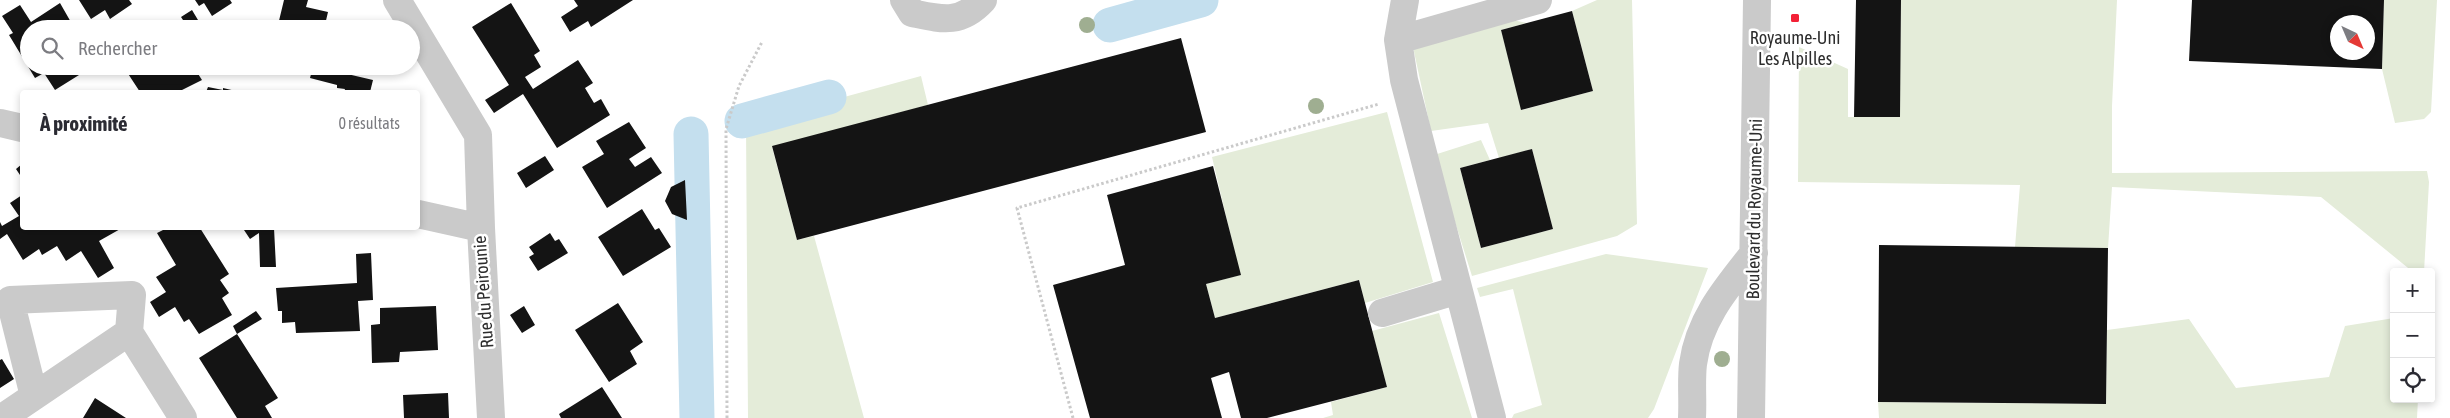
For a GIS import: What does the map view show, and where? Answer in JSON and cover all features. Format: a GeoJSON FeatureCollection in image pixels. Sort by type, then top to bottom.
{"type":"FeatureCollection","features":[{"type":"Feature","properties":{"kind":"street"},"geometry":{"type":"LineString","coordinates":[[397,0],[409,20]]}},
{"type":"Feature","properties":{"kind":"street"},"geometry":{"type":"LineString","coordinates":[[904,0],[912,12],[951,20],[974,9],[982,0]]}},
{"type":"Feature","properties":{"kind":"street"},"geometry":{"type":"LineString","coordinates":[[1405,0],[1398,40],[1408,96],[1492,418]]}},
{"type":"Feature","properties":{"kind":"street"},"geometry":{"type":"LineString","coordinates":[[1398,40],[1538,0]]}},
{"type":"Feature","properties":{"kind":"street","name":"Boulevard du Royaume-Uni"},"geometry":{"type":"LineString","coordinates":[[1751,418],[1756,0]]}},
{"type":"Feature","properties":{"kind":"street"},"geometry":{"type":"LineString","coordinates":[[420,38],[478,135],[481,228]]}},
{"type":"Feature","properties":{"kind":"street"},"geometry":{"type":"LineString","coordinates":[[0,123],[20,128]]}},
{"type":"Feature","properties":{"kind":"street","name":"Rue du Peirounie"},"geometry":{"type":"LineString","coordinates":[[420,214],[481,228],[491,418]]}},
{"type":"Feature","properties":{"kind":"street"},"geometry":{"type":"LineString","coordinates":[[1692,418],[1693,365],[1698,340],[1707,316],[1726,288],[1754,253]]}},
{"type":"Feature","properties":{"kind":"street"},"geometry":{"type":"LineString","coordinates":[[1382,313],[1458,290]]}},
{"type":"Feature","properties":{"kind":"street"},"geometry":{"type":"LineString","coordinates":[[34,396],[10,300],[132,295],[129,332],[183,418]]}},
{"type":"Feature","properties":{"kind":"street"},"geometry":{"type":"LineString","coordinates":[[2,418],[129,332]]}},
{"type":"Feature","properties":{"kind":"path"},"geometry":{"type":"LineString","coordinates":[[727,418],[726,129],[738,86],[762,42]]}},
{"type":"Feature","properties":{"kind":"path"},"geometry":{"type":"LineString","coordinates":[[1072,418],[1017,208],[1408,96]]}},
{"type":"Feature","properties":{"kind":"green space"},"geometry":{"type":"Polygon","coordinates":[[[1597,0],[1632,0],[1637,224],[1617,236],[1472,276],[1434,155],[1481,140],[1490,160],[1460,168],[1481,248],[1553,229],[1532,149],[1499,158],[1488,123],[1431,131],[1413,47],[1497,17],[1527,23],[1501,30],[1522,110],[1593,91],[1572,11],[1597,0]]]}},
{"type":"Feature","properties":{"kind":"green space"},"geometry":{"type":"Polygon","coordinates":[[[1901,0],[2117,0],[2112,106],[2112,173],[2427,171],[2429,182],[2424,268],[2408,268],[2321,197],[2112,187],[2108,248],[2015,247],[2020,185],[1798,182],[1799,47],[1848,69],[1848,117],[1899,117],[1901,0]]]}},
{"type":"Feature","properties":{"kind":"green space"},"geometry":{"type":"Polygon","coordinates":[[[2384,0],[2437,0],[2431,112],[2424,119],[2395,123],[2382,69],[2384,0]]]}},
{"type":"Feature","properties":{"kind":"green space"},"geometry":{"type":"Polygon","coordinates":[[[921,76],[928,105],[772,147],[797,240],[814,236],[864,418],[748,418],[746,124],[921,76]]]}},
{"type":"Feature","properties":{"kind":"green space"},"geometry":{"type":"Polygon","coordinates":[[[1387,112],[1433,282],[1365,303],[1359,280],[1215,318],[1206,284],[1240,275],[1212,157],[1387,112]]]}},
{"type":"Feature","properties":{"kind":"green space"},"geometry":{"type":"Polygon","coordinates":[[[1606,254],[1708,268],[1654,409],[1648,418],[1512,418],[1514,414],[1542,405],[1513,289],[1480,297],[1477,288],[1606,254]]]}},
{"type":"Feature","properties":{"kind":"green space"},"geometry":{"type":"Polygon","coordinates":[[[1439,313],[1472,418],[1323,418],[1333,415],[1331,402],[1387,387],[1372,331],[1439,313]]]}},
{"type":"Feature","properties":{"kind":"green space"},"geometry":{"type":"Polygon","coordinates":[[[2189,319],[2236,388],[2329,377],[2345,326],[2390,319],[2390,403],[2418,403],[2417,418],[1879,418],[1878,402],[2106,404],[2107,330],[2189,319]]]}},
{"type":"Feature","properties":{"kind":"building"},"geometry":{"type":"Polygon","coordinates":[[[79,0],[129,0],[132,4],[110,19],[105,10],[91,19],[79,0]]]}},
{"type":"Feature","properties":{"kind":"building"},"geometry":{"type":"Polygon","coordinates":[[[195,0],[230,0],[232,3],[212,16],[204,3],[199,6],[195,0]]]}},
{"type":"Feature","properties":{"kind":"building"},"geometry":{"type":"Polygon","coordinates":[[[284,0],[308,0],[306,7],[328,12],[326,20],[279,20],[284,0]]]}},
{"type":"Feature","properties":{"kind":"building"},"geometry":{"type":"Polygon","coordinates":[[[574,0],[633,0],[591,27],[588,21],[570,32],[561,17],[578,6],[574,0]]]}},
{"type":"Feature","properties":{"kind":"building"},"geometry":{"type":"Polygon","coordinates":[[[1856,0],[1901,0],[1900,117],[1854,117],[1856,0]]]}},
{"type":"Feature","properties":{"kind":"building"},"geometry":{"type":"Polygon","coordinates":[[[2192,0],[2384,0],[2382,69],[2189,61],[2192,0]]]}},
{"type":"Feature","properties":{"kind":"building"},"geometry":{"type":"Polygon","coordinates":[[[60,3],[70,20],[34,20],[60,3]]]}},
{"type":"Feature","properties":{"kind":"building"},"geometry":{"type":"Polygon","coordinates":[[[511,3],[540,51],[534,55],[541,67],[525,77],[533,89],[578,60],[593,83],[585,88],[594,103],[601,99],[610,115],[557,148],[523,94],[494,113],[485,100],[509,85],[472,27],[511,3]]]}},
{"type":"Feature","properties":{"kind":"building"},"geometry":{"type":"Polygon","coordinates":[[[20,5],[30,20],[20,20],[20,53],[9,35],[13,33],[2,16],[20,5]]]}},
{"type":"Feature","properties":{"kind":"building"},"geometry":{"type":"Polygon","coordinates":[[[192,10],[198,20],[183,20],[181,17],[192,10]]]}},
{"type":"Feature","properties":{"kind":"building"},"geometry":{"type":"Polygon","coordinates":[[[1572,11],[1593,91],[1521,110],[1501,30],[1572,11]]]}},
{"type":"Feature","properties":{"kind":"building"},"geometry":{"type":"Polygon","coordinates":[[[1181,38],[1206,132],[797,240],[772,146],[1181,38]]]}},
{"type":"Feature","properties":{"kind":"building"},"geometry":{"type":"Polygon","coordinates":[[[45,75],[79,75],[55,90],[45,75]]]}},
{"type":"Feature","properties":{"kind":"building"},"geometry":{"type":"Polygon","coordinates":[[[129,75],[199,75],[202,80],[182,90],[139,90],[129,75]]]}},
{"type":"Feature","properties":{"kind":"building"},"geometry":{"type":"Polygon","coordinates":[[[311,75],[352,75],[373,80],[370,90],[345,90],[337,88],[337,85],[310,78],[311,75]]]}},
{"type":"Feature","properties":{"kind":"building"},"geometry":{"type":"Polygon","coordinates":[[[208,87],[223,90],[207,90],[208,87]]]}},
{"type":"Feature","properties":{"kind":"building"},"geometry":{"type":"Polygon","coordinates":[[[629,122],[646,148],[629,159],[635,167],[651,157],[662,173],[607,208],[582,167],[604,154],[596,141],[629,122]]]}},
{"type":"Feature","properties":{"kind":"building"},"geometry":{"type":"Polygon","coordinates":[[[1532,149],[1553,229],[1481,248],[1460,168],[1532,149]]]}},
{"type":"Feature","properties":{"kind":"building"},"geometry":{"type":"Polygon","coordinates":[[[545,156],[554,170],[526,188],[517,173],[545,156]]]}},
{"type":"Feature","properties":{"kind":"building"},"geometry":{"type":"Polygon","coordinates":[[[20,166],[20,175],[16,169],[20,166]]]}},
{"type":"Feature","properties":{"kind":"building"},"geometry":{"type":"Polygon","coordinates":[[[1213,166],[1241,275],[1206,284],[1215,318],[1359,280],[1387,387],[1267,418],[1241,418],[1229,372],[1211,378],[1222,418],[1090,418],[1053,285],[1125,265],[1107,195],[1213,166]]]}},
{"type":"Feature","properties":{"kind":"building"},"geometry":{"type":"Polygon","coordinates":[[[685,180],[687,220],[672,214],[665,201],[671,187],[685,180]]]}},
{"type":"Feature","properties":{"kind":"building"},"geometry":{"type":"Polygon","coordinates":[[[20,196],[20,230],[118,230],[99,241],[114,268],[98,278],[81,251],[66,261],[57,246],[42,255],[39,249],[23,260],[7,234],[0,239],[0,222],[2,226],[19,216],[10,203],[20,196]]]}},
{"type":"Feature","properties":{"kind":"building"},"geometry":{"type":"Polygon","coordinates":[[[642,209],[655,230],[659,228],[671,247],[623,276],[598,237],[642,209]]]}},
{"type":"Feature","properties":{"kind":"building"},"geometry":{"type":"Polygon","coordinates":[[[163,230],[201,230],[229,274],[220,280],[229,293],[222,298],[232,315],[199,334],[189,319],[184,322],[175,307],[159,317],[150,302],[166,292],[156,277],[176,265],[157,233],[163,230]]]}},
{"type":"Feature","properties":{"kind":"building"},"geometry":{"type":"Polygon","coordinates":[[[244,230],[274,230],[276,267],[260,267],[259,233],[250,239],[244,230]]]}},
{"type":"Feature","properties":{"kind":"building"},"geometry":{"type":"Polygon","coordinates":[[[550,233],[555,241],[559,239],[568,253],[538,271],[529,257],[534,254],[529,247],[550,233]]]}},
{"type":"Feature","properties":{"kind":"building"},"geometry":{"type":"Polygon","coordinates":[[[1879,245],[2108,248],[2106,404],[1878,402],[1879,245]]]}},
{"type":"Feature","properties":{"kind":"building"},"geometry":{"type":"Polygon","coordinates":[[[371,253],[373,300],[358,301],[360,331],[296,333],[295,322],[282,323],[282,311],[278,311],[276,288],[357,283],[356,254],[371,253]]]}},
{"type":"Feature","properties":{"kind":"building"},"geometry":{"type":"Polygon","coordinates":[[[618,303],[643,342],[630,351],[637,364],[609,382],[575,330],[618,303]]]}},
{"type":"Feature","properties":{"kind":"building"},"geometry":{"type":"Polygon","coordinates":[[[436,306],[438,350],[400,352],[399,362],[372,363],[371,325],[380,324],[380,308],[436,306]]]}},
{"type":"Feature","properties":{"kind":"building"},"geometry":{"type":"Polygon","coordinates":[[[524,306],[535,325],[522,333],[510,315],[524,306]]]}},
{"type":"Feature","properties":{"kind":"building"},"geometry":{"type":"Polygon","coordinates":[[[256,311],[262,319],[237,334],[233,326],[256,311]]]}},
{"type":"Feature","properties":{"kind":"building"},"geometry":{"type":"Polygon","coordinates":[[[237,334],[278,398],[265,406],[272,418],[237,418],[199,358],[237,334]]]}},
{"type":"Feature","properties":{"kind":"building"},"geometry":{"type":"Polygon","coordinates":[[[2,359],[14,379],[0,388],[0,360],[2,359]]]}},
{"type":"Feature","properties":{"kind":"building"},"geometry":{"type":"Polygon","coordinates":[[[602,387],[622,418],[561,418],[559,414],[602,387]]]}},
{"type":"Feature","properties":{"kind":"building"},"geometry":{"type":"Polygon","coordinates":[[[448,393],[449,418],[404,418],[403,395],[448,393]]]}},
{"type":"Feature","properties":{"kind":"building"},"geometry":{"type":"Polygon","coordinates":[[[95,398],[126,418],[83,418],[95,398]]]}},
{"type":"Feature","properties":{"kind":"waterway"},"geometry":{"type":"LineString","coordinates":[[1110,25],[1201,0]]}},
{"type":"Feature","properties":{"kind":"waterway"},"geometry":{"type":"LineString","coordinates":[[742,121],[829,97]]}},
{"type":"Feature","properties":{"kind":"waterway"},"geometry":{"type":"LineString","coordinates":[[691,134],[697,418]]}},
{"type":"Feature","properties":{"kind":"place","name":"Royaume-Uni Les Alpilles"},"geometry":{"type":"Point","coordinates":[1795,18]}}]}
